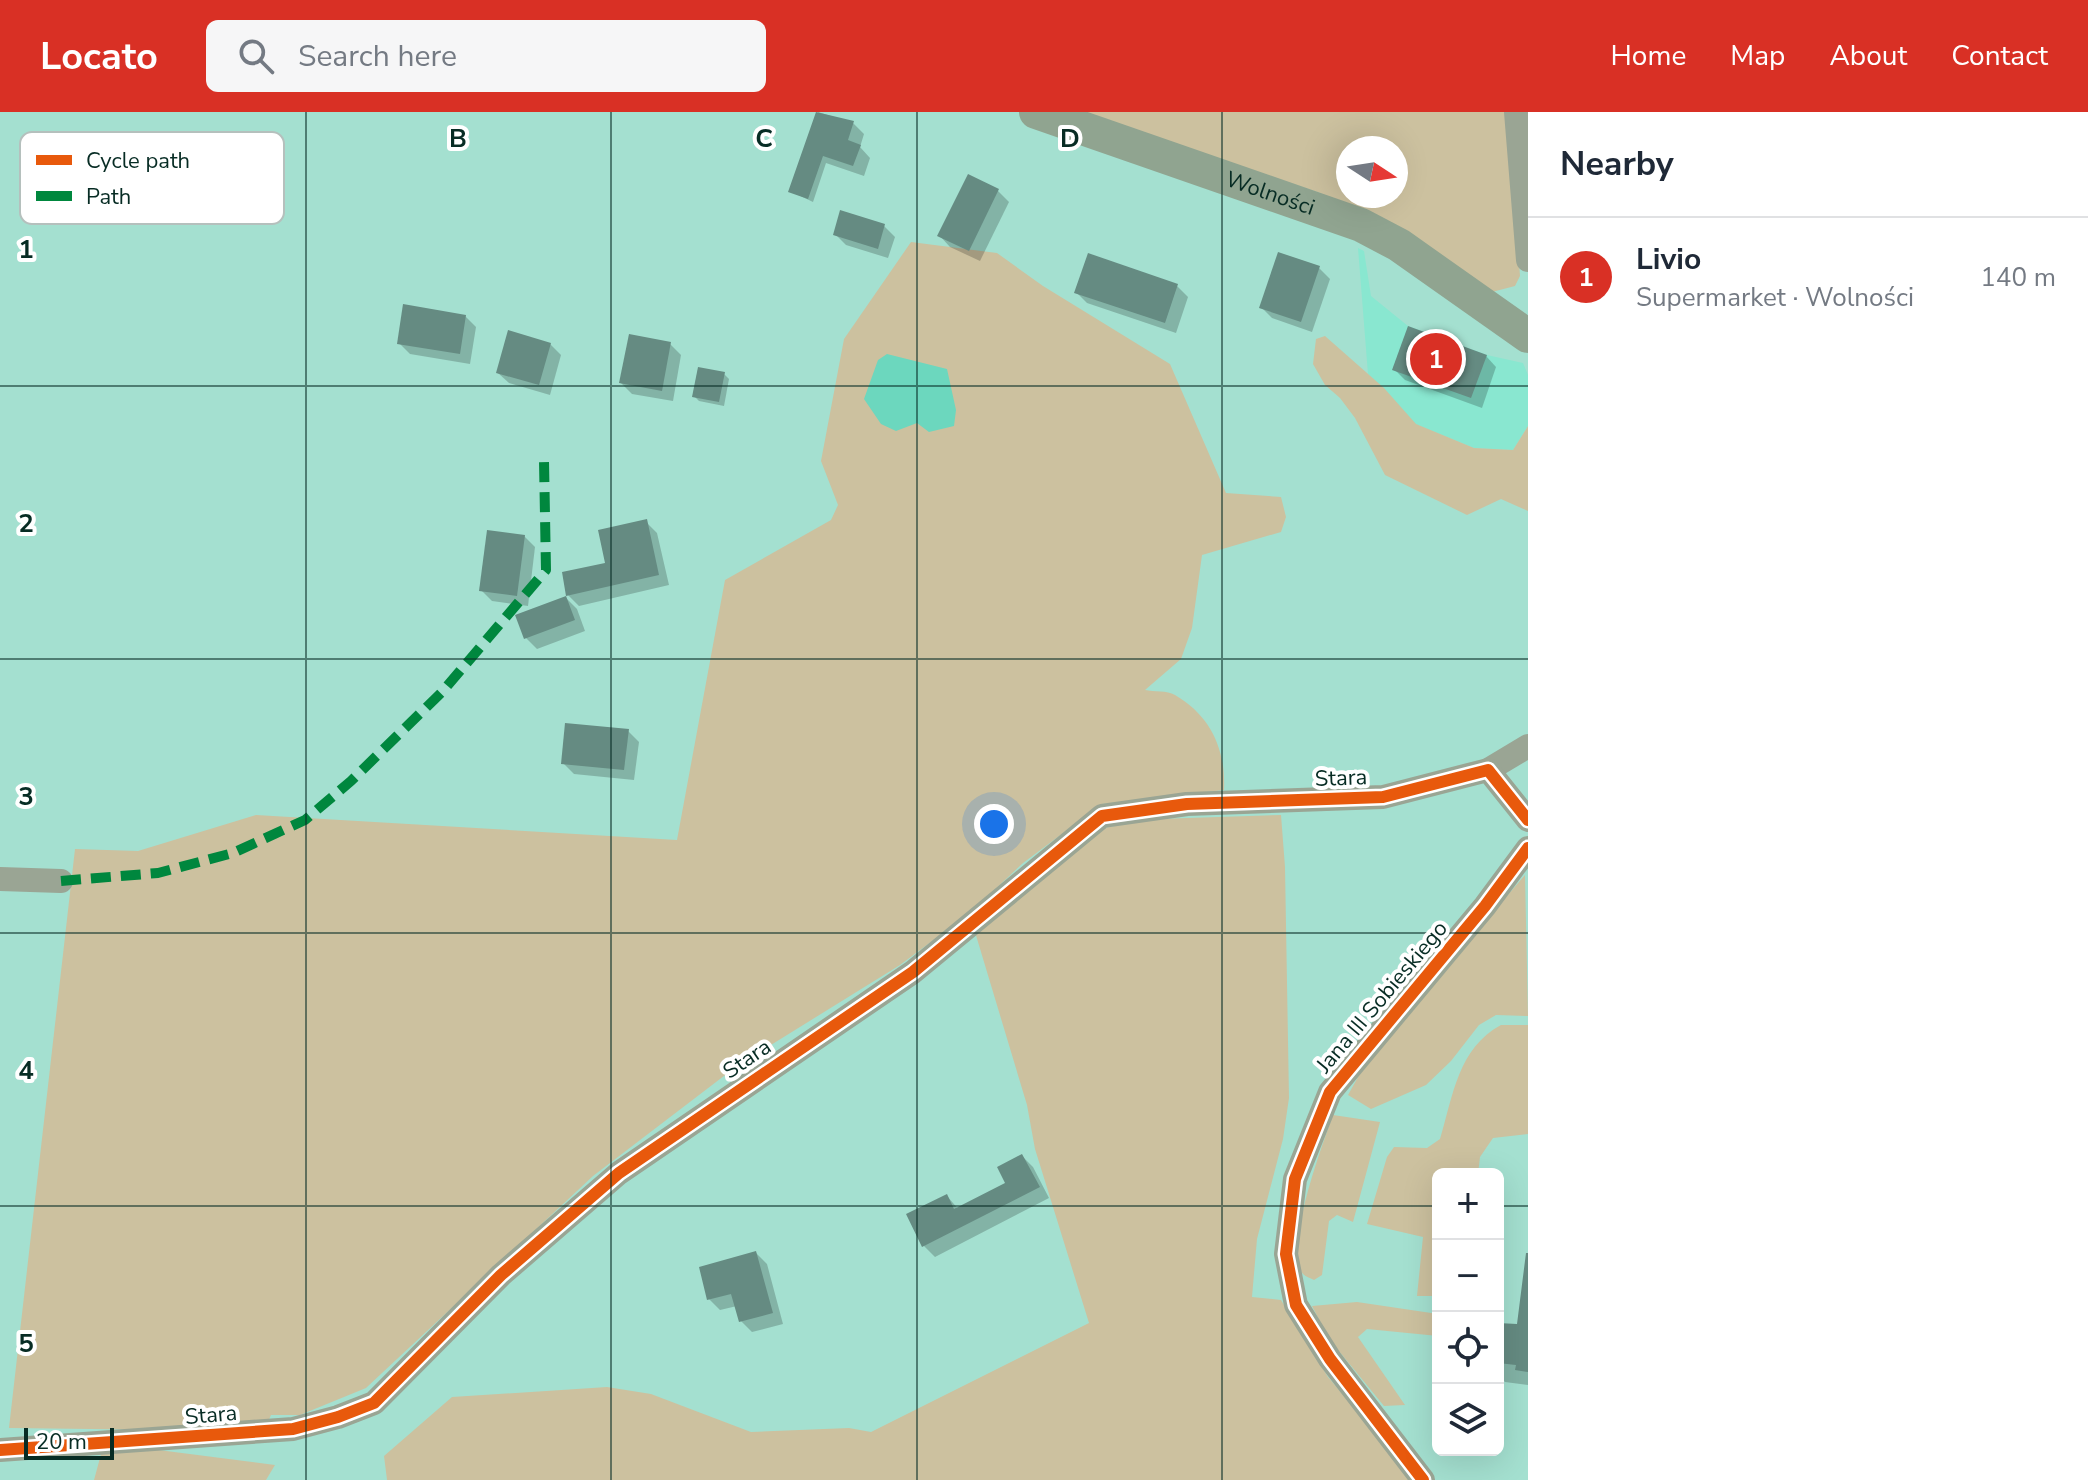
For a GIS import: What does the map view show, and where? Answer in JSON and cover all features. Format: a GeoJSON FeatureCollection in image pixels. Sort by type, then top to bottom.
{"type":"FeatureCollection","features":[{"type":"Feature","properties":{"kind":"street","name":"Wolności"},"geometry":{"type":"LineString","coordinates":[[1036,112],[1361,225],[1399,245],[1528,336]]}},
{"type":"Feature","properties":{"kind":"street"},"geometry":{"type":"LineString","coordinates":[[1516,112],[1528,260]]}},
{"type":"Feature","properties":{"kind":"street","name":"Stara"},"geometry":{"type":"LineString","coordinates":[[0,1450],[293,1429],[374,1403],[501,1275],[619,1173],[913,972],[1102,816],[1187,804],[1383,797],[1488,770],[1528,746]]}},
{"type":"Feature","properties":{"kind":"street"},"geometry":{"type":"LineString","coordinates":[[1488,770],[1528,820]]}},
{"type":"Feature","properties":{"kind":"street","name":"Jana III Sobieskiego"},"geometry":{"type":"LineString","coordinates":[[1423,1480],[1330,1359],[1296,1305],[1286,1254],[1295,1179],[1330,1092],[1485,906],[1528,848]]}},
{"type":"Feature","properties":{"kind":"street"},"geometry":{"type":"LineString","coordinates":[[0,879],[61,881]]}},
{"type":"Feature","properties":{"kind":"shaded area"},"geometry":{"type":"Polygon","coordinates":[[[1078,112],[1509,112],[1520,276],[1515,286],[1492,292],[1346,208],[1408,208],[1408,136],[1336,136],[1336,202],[1320,193],[1078,112]]]}},
{"type":"Feature","properties":{"kind":"shaded area"},"geometry":{"type":"Polygon","coordinates":[[[911,242],[997,253],[1043,286],[1170,364],[1226,493],[1281,497],[1286,517],[1281,532],[1202,555],[1192,628],[1181,659],[1145,690],[1175,695],[1188,703],[1207,724],[1219,748],[1224,790],[1102,804],[1023,863],[971,912],[900,965],[737,1066],[593,1176],[366,1388],[300,1415],[271,1415],[264,1431],[9,1428],[75,849],[138,851],[256,815],[677,840],[725,580],[831,520],[838,505],[821,461],[844,339],[911,242]]]}},
{"type":"Feature","properties":{"kind":"shaded area"},"geometry":{"type":"Polygon","coordinates":[[[1358,248],[1364,251],[1371,296],[1408,326],[1487,355],[1523,363],[1528,375],[1528,426],[1513,450],[1474,448],[1415,424],[1368,374],[1358,248]]]}},
{"type":"Feature","properties":{"kind":"shaded area"},"geometry":{"type":"Polygon","coordinates":[[[1325,336],[1384,388],[1416,424],[1474,448],[1513,450],[1528,426],[1528,511],[1501,499],[1467,515],[1385,475],[1355,418],[1325,385],[1313,364],[1316,339],[1325,336]]]}},
{"type":"Feature","properties":{"kind":"shaded area"},"geometry":{"type":"Polygon","coordinates":[[[887,354],[947,369],[956,410],[954,426],[929,432],[917,423],[896,431],[881,424],[864,399],[878,360],[887,354]]]}},
{"type":"Feature","properties":{"kind":"shaded area"},"geometry":{"type":"Polygon","coordinates":[[[1281,815],[1285,867],[1289,1098],[1283,1139],[1257,1239],[1252,1297],[1281,1300],[1328,1377],[1369,1425],[1409,1480],[387,1480],[384,1456],[452,1397],[607,1387],[651,1394],[751,1432],[849,1428],[871,1432],[1089,1323],[1035,1149],[1027,1105],[975,932],[1103,828],[1157,819],[1281,815]]]}},
{"type":"Feature","properties":{"kind":"shaded area"},"geometry":{"type":"Polygon","coordinates":[[[1525,875],[1528,1016],[1496,1015],[1479,1025],[1451,1061],[1426,1085],[1371,1109],[1348,1095],[1372,1052],[1525,875]]]}},
{"type":"Feature","properties":{"kind":"shaded area"},"geometry":{"type":"Polygon","coordinates":[[[1501,1025],[1528,1025],[1528,1134],[1493,1138],[1480,1157],[1479,1168],[1432,1168],[1432,1296],[1417,1296],[1423,1237],[1367,1224],[1387,1157],[1394,1147],[1427,1148],[1440,1139],[1459,1074],[1475,1046],[1501,1025]]]}},
{"type":"Feature","properties":{"kind":"shaded area"},"geometry":{"type":"Polygon","coordinates":[[[1333,1115],[1380,1122],[1353,1222],[1337,1215],[1329,1221],[1322,1275],[1314,1280],[1303,1274],[1298,1261],[1298,1243],[1307,1196],[1333,1115]]]}},
{"type":"Feature","properties":{"kind":"shaded area"},"geometry":{"type":"Polygon","coordinates":[[[1357,1302],[1432,1313],[1432,1335],[1367,1329],[1358,1337],[1405,1405],[1384,1406],[1329,1339],[1312,1306],[1357,1302]]]}},
{"type":"Feature","properties":{"kind":"shaded area"},"geometry":{"type":"Polygon","coordinates":[[[104,1443],[275,1465],[266,1480],[94,1480],[104,1443]]]}},
{"type":"Feature","properties":{"kind":"building"},"geometry":{"type":"Polygon","coordinates":[[[816,112],[854,121],[848,140],[861,145],[853,166],[823,156],[808,199],[788,192],[816,112]]]}},
{"type":"Feature","properties":{"kind":"building"},"geometry":{"type":"Polygon","coordinates":[[[968,174],[999,189],[969,251],[937,236],[968,174]]]}},
{"type":"Feature","properties":{"kind":"building"},"geometry":{"type":"Polygon","coordinates":[[[840,210],[885,224],[878,249],[833,235],[840,210]]]}},
{"type":"Feature","properties":{"kind":"building"},"geometry":{"type":"Polygon","coordinates":[[[1278,252],[1320,266],[1301,322],[1259,308],[1278,252]]]}},
{"type":"Feature","properties":{"kind":"building"},"geometry":{"type":"Polygon","coordinates":[[[1088,253],[1178,284],[1165,323],[1074,293],[1088,253]]]}},
{"type":"Feature","properties":{"kind":"building"},"geometry":{"type":"Polygon","coordinates":[[[403,304],[466,315],[460,354],[397,344],[403,304]]]}},
{"type":"Feature","properties":{"kind":"building"},"geometry":{"type":"Polygon","coordinates":[[[1408,326],[1487,355],[1471,398],[1392,370],[1408,326]]]}},
{"type":"Feature","properties":{"kind":"building"},"geometry":{"type":"Polygon","coordinates":[[[508,330],[551,343],[539,385],[496,373],[508,330]]]}},
{"type":"Feature","properties":{"kind":"building"},"geometry":{"type":"Polygon","coordinates":[[[629,334],[671,342],[662,391],[619,383],[629,334]]]}},
{"type":"Feature","properties":{"kind":"building"},"geometry":{"type":"Polygon","coordinates":[[[698,367],[725,372],[719,402],[692,397],[698,367]]]}},
{"type":"Feature","properties":{"kind":"building"},"geometry":{"type":"Polygon","coordinates":[[[647,519],[659,575],[566,596],[562,572],[605,563],[598,530],[647,519]]]}},
{"type":"Feature","properties":{"kind":"building"},"geometry":{"type":"Polygon","coordinates":[[[487,530],[525,535],[517,596],[479,591],[487,530]]]}},
{"type":"Feature","properties":{"kind":"building"},"geometry":{"type":"Polygon","coordinates":[[[566,596],[575,620],[524,639],[515,615],[566,596]]]}},
{"type":"Feature","properties":{"kind":"building"},"geometry":{"type":"Polygon","coordinates":[[[565,723],[629,729],[624,770],[561,764],[565,723]]]}},
{"type":"Feature","properties":{"kind":"building"},"geometry":{"type":"Polygon","coordinates":[[[1022,1154],[1040,1187],[922,1247],[906,1214],[947,1194],[954,1209],[1005,1183],[997,1167],[1022,1154]]]}},
{"type":"Feature","properties":{"kind":"building"},"geometry":{"type":"Polygon","coordinates":[[[756,1251],[773,1313],[739,1322],[731,1294],[707,1300],[699,1267],[756,1251]]]}},
{"type":"Feature","properties":{"kind":"building"},"geometry":{"type":"Polygon","coordinates":[[[1528,1253],[1528,1372],[1515,1370],[1516,1365],[1504,1364],[1504,1323],[1517,1324],[1528,1253]]]}},
{"type":"Feature","properties":{"kind":"marked path"},"geometry":{"type":"LineString","coordinates":[[61,881],[158,873],[233,853],[305,820],[351,781],[442,692],[546,570],[544,461]]}},
{"type":"Feature","properties":{"kind":"cycle path"},"geometry":{"type":"LineString","coordinates":[[0,1450],[293,1429],[374,1403],[501,1275],[619,1173],[913,972],[1102,816],[1187,804],[1383,797],[1488,770],[1528,820]]}},
{"type":"Feature","properties":{"kind":"cycle path"},"geometry":{"type":"LineString","coordinates":[[1423,1480],[1330,1359],[1296,1305],[1286,1254],[1295,1179],[1330,1092],[1485,906],[1528,848]]}},
{"type":"Feature","properties":{"kind":"place","name":"Livio"},"geometry":{"type":"Point","coordinates":[1436,359]}}]}
